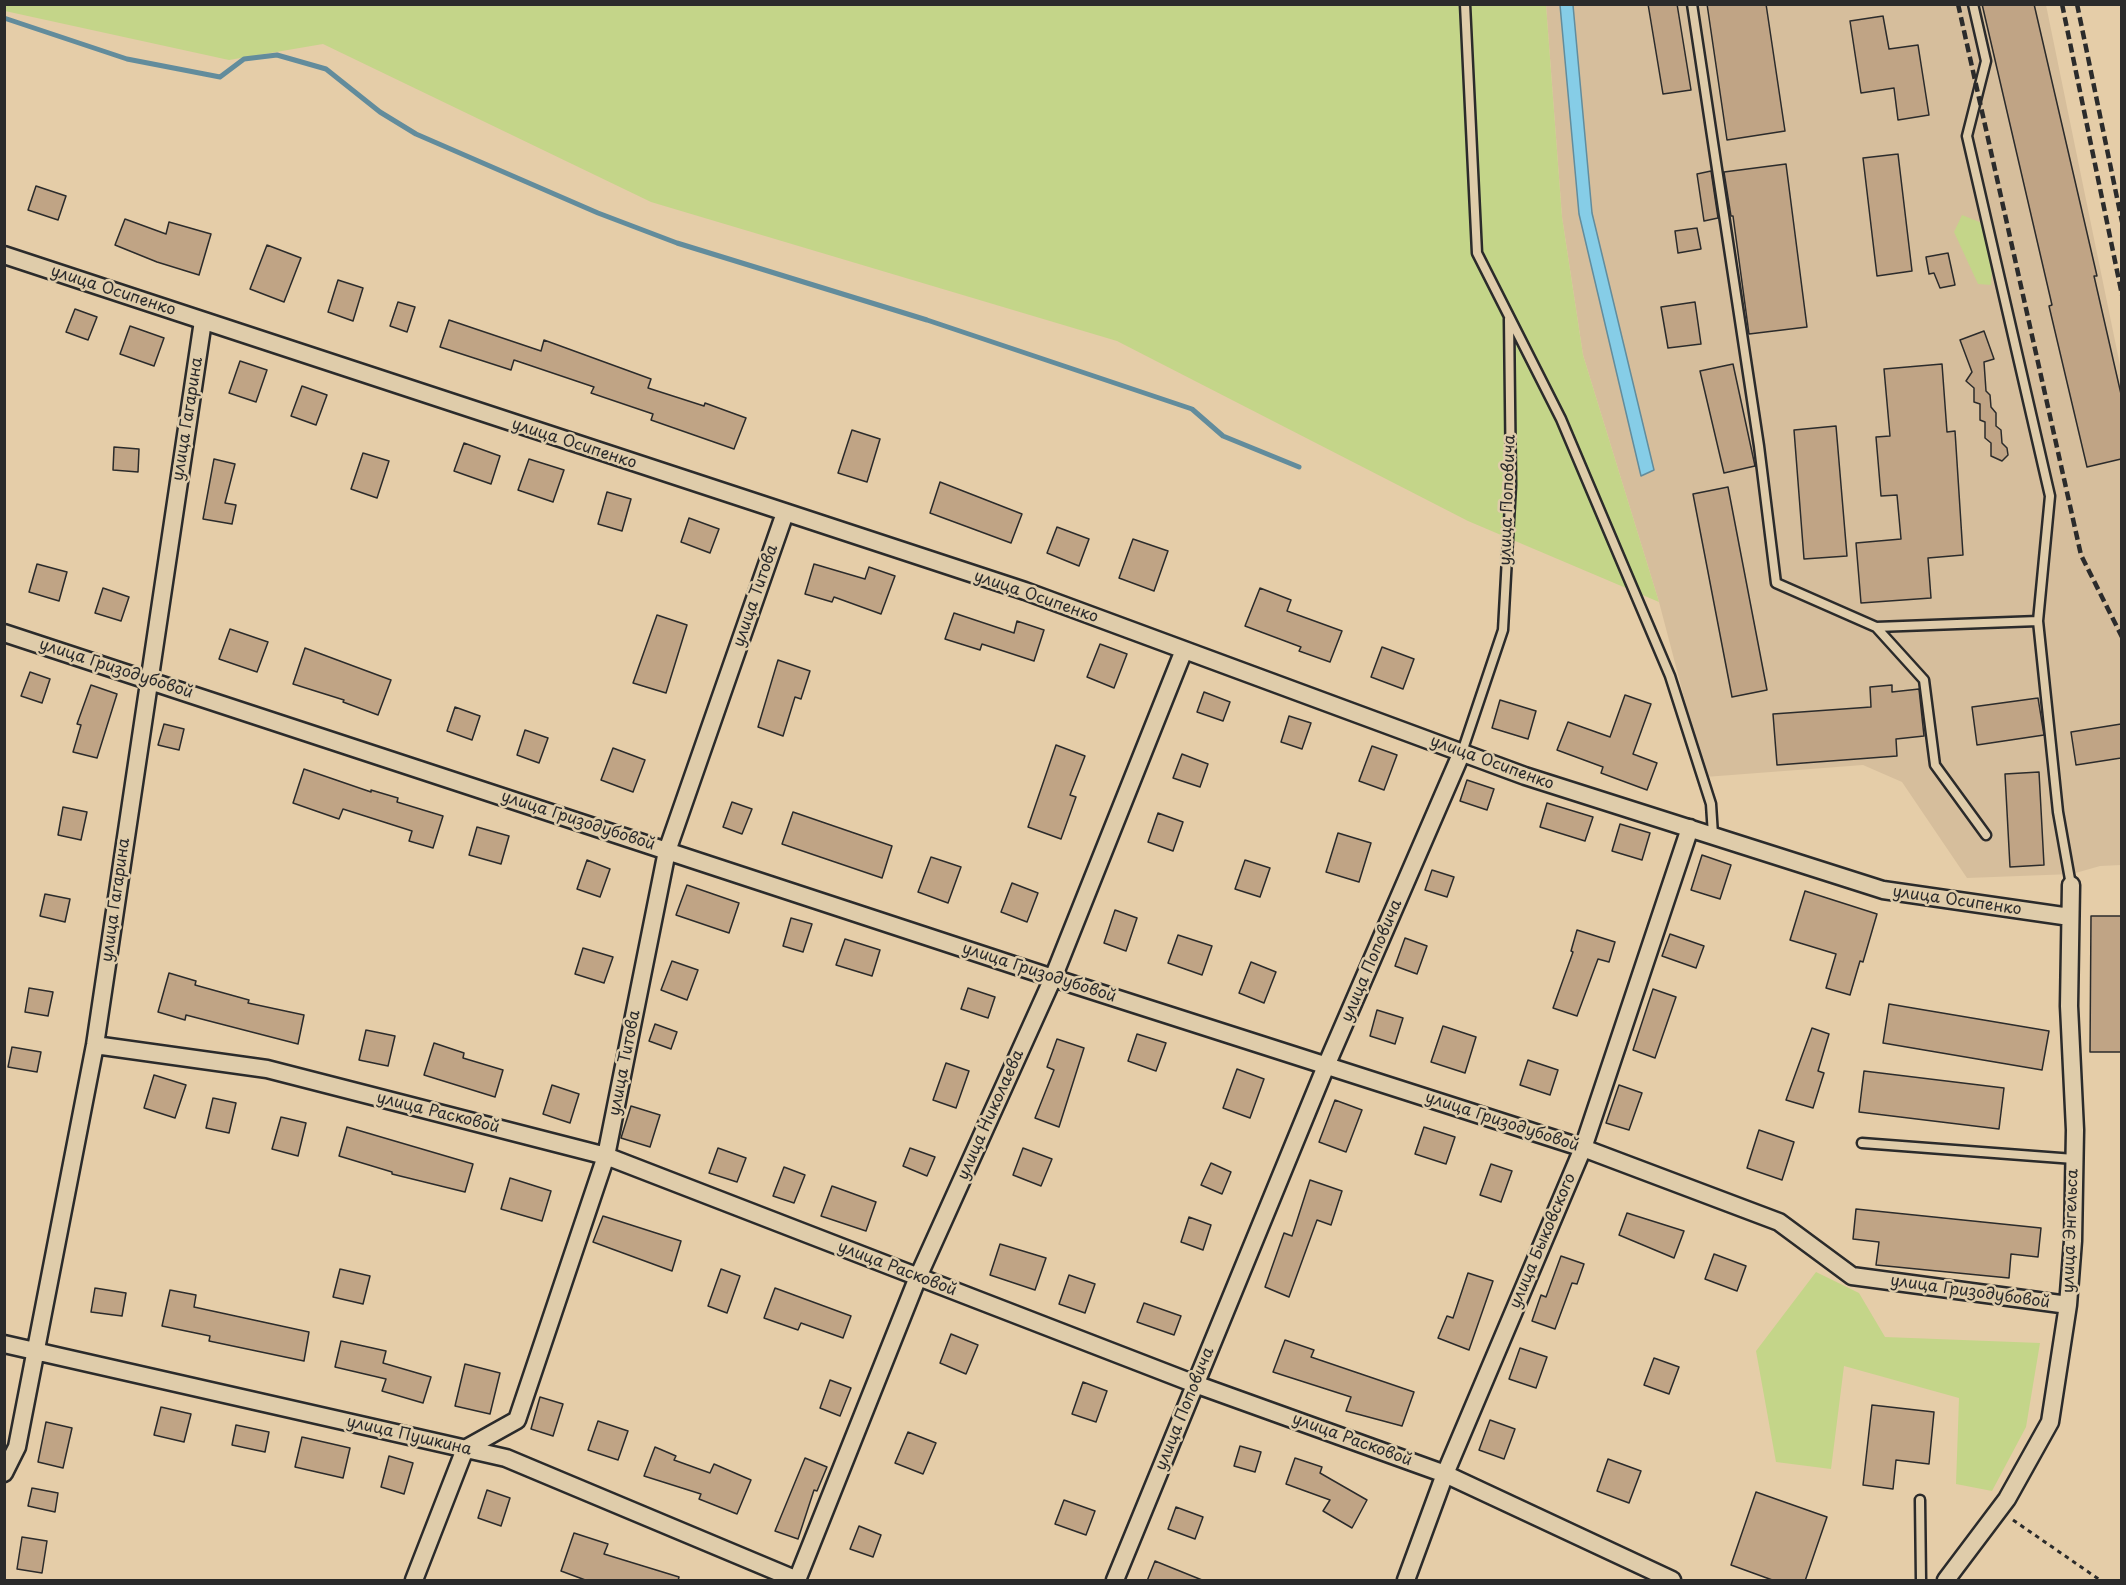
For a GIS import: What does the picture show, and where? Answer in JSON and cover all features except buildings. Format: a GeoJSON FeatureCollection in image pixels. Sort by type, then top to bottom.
{"type":"FeatureCollection","features":[{"type":"Feature","properties":{"kind":"street","name":"улица Осипенко"},"geometry":{"type":"LineString","coordinates":[[4,255],[1025,591],[1462,752],[1883,890],[2070,917]]}},
{"type":"Feature","properties":{"kind":"street","name":"улица Гагарина"},"geometry":{"type":"LineString","coordinates":[[4,1473],[17,1446],[95,1045],[203,321]]}},
{"type":"Feature","properties":{"kind":"street","name":"улица Титова"},"geometry":{"type":"LineString","coordinates":[[465,1449],[517,1420],[606,1156],[667,850],[785,513]]}},
{"type":"Feature","properties":{"kind":"street","name":"улица Гризодубовой"},"geometry":{"type":"LineString","coordinates":[[4,633],[1053,978],[1582,1148],[1779,1222],[1852,1276],[2068,1305]]}},
{"type":"Feature","properties":{"kind":"street","name":"улица Николаева"},"geometry":{"type":"LineString","coordinates":[[797,1580],[918,1277],[1053,978],[1184,650]]}},
{"type":"Feature","properties":{"kind":"street","name":"улица Поповича"},"geometry":{"type":"LineString","coordinates":[[1115,1581],[1326,1066],[1462,752]]}},
{"type":"Feature","properties":{"kind":"street","name":"улица Быковского"},"geometry":{"type":"LineString","coordinates":[[1406,1581],[1445,1474],[1582,1148],[1690,828]]}},
{"type":"Feature","properties":{"kind":"street","name":"улица Энгельса"},"geometry":{"type":"LineString","coordinates":[[1946,1581],[1999,1510],[2050,1422],[2068,1305],[2074,1159],[2069,1006],[2071,885]]}},
{"type":"Feature","properties":{"kind":"street","name":"улица Расковой"},"geometry":{"type":"LineString","coordinates":[[95,1045],[267,1069],[606,1156],[1195,1384],[1445,1474],[1672,1581]]}},
{"type":"Feature","properties":{"kind":"street","name":"улица Пушкина"},"geometry":{"type":"LineString","coordinates":[[4,1344],[506,1458],[797,1580]]}},
{"type":"Feature","properties":{"kind":"street"},"geometry":{"type":"LineString","coordinates":[[414,1581],[465,1449]]}},
{"type":"Feature","properties":{"kind":"lane"},"geometry":{"type":"LineString","coordinates":[[1465,4],[1477,253],[1562,418],[1670,676],[1711,804],[1713,835]]}},
{"type":"Feature","properties":{"kind":"lane"},"geometry":{"type":"LineString","coordinates":[[1692,4],[1757,435],[1776,583],[1876,627],[1924,680],[1935,765],[1986,835]]}},
{"type":"Feature","properties":{"kind":"lane"},"geometry":{"type":"LineString","coordinates":[[1973,4],[1986,61],[1967,136],[2050,496],[2038,621],[2058,812],[2071,885]]}},
{"type":"Feature","properties":{"kind":"lane","name":"улица Поповича"},"geometry":{"type":"LineString","coordinates":[[1462,752],[1503,630],[1511,485],[1509,316]]}},
{"type":"Feature","properties":{"kind":"lane"},"geometry":{"type":"LineString","coordinates":[[1876,627],[2038,621]]}},
{"type":"Feature","properties":{"kind":"lane"},"geometry":{"type":"LineString","coordinates":[[1862,1143],[2074,1159]]}},
{"type":"Feature","properties":{"kind":"lane"},"geometry":{"type":"LineString","coordinates":[[1920,1500],[1922,1581]]}},
{"type":"Feature","properties":{"kind":"path"},"geometry":{"type":"LineString","coordinates":[[1999,1510],[2100,1581]]}},
{"type":"Feature","properties":{"kind":"shaded area"},"geometry":{"type":"Polygon","coordinates":[[[1546,5],[2046,5],[2121,370],[2121,865],[2100,866],[2072,874],[1967,878],[1902,782],[1863,765],[1705,777],[1659,602],[1583,355],[1562,217],[1546,5]]]}},
{"type":"Feature","properties":{"kind":"green space"},"geometry":{"type":"Polygon","coordinates":[[[5,4],[1546,5],[1562,217],[1583,355],[1659,602],[1468,521],[1117,341],[651,202],[323,44],[229,60],[5,11],[5,4]]]}},
{"type":"Feature","properties":{"kind":"green space"},"geometry":{"type":"Polygon","coordinates":[[[1962,215],[1982,223],[1992,269],[1991,285],[1978,284],[1954,232],[1962,215]]]}},
{"type":"Feature","properties":{"kind":"green space"},"geometry":{"type":"Polygon","coordinates":[[[1816,1272],[1859,1293],[1885,1337],[2040,1343],[2026,1427],[1992,1491],[1956,1484],[1959,1398],[1844,1366],[1831,1469],[1776,1462],[1756,1351],[1816,1272]]]}},
{"type":"Feature","properties":{"kind":"water"},"geometry":{"type":"Polygon","coordinates":[[[1560,5],[1573,5],[1592,213],[1654,470],[1641,476],[1579,214],[1560,5]]]}},
{"type":"Feature","properties":{"kind":"waterway"},"geometry":{"type":"LineString","coordinates":[[4,18],[127,59],[220,77],[244,59],[277,55],[326,69],[380,112],[416,134],[598,213],[677,243],[927,320],[1192,409],[1223,436],[1299,467]]}},
{"type":"Feature","properties":{"kind":"railway"},"geometry":{"type":"LineString","coordinates":[[1958,4],[2081,555],[2122,637]]}},
{"type":"Feature","properties":{"kind":"railway"},"geometry":{"type":"LineString","coordinates":[[2062,4],[2122,295]]}},
{"type":"Feature","properties":{"kind":"railway"},"geometry":{"type":"LineString","coordinates":[[2077,4],[2122,222]]}}]}
